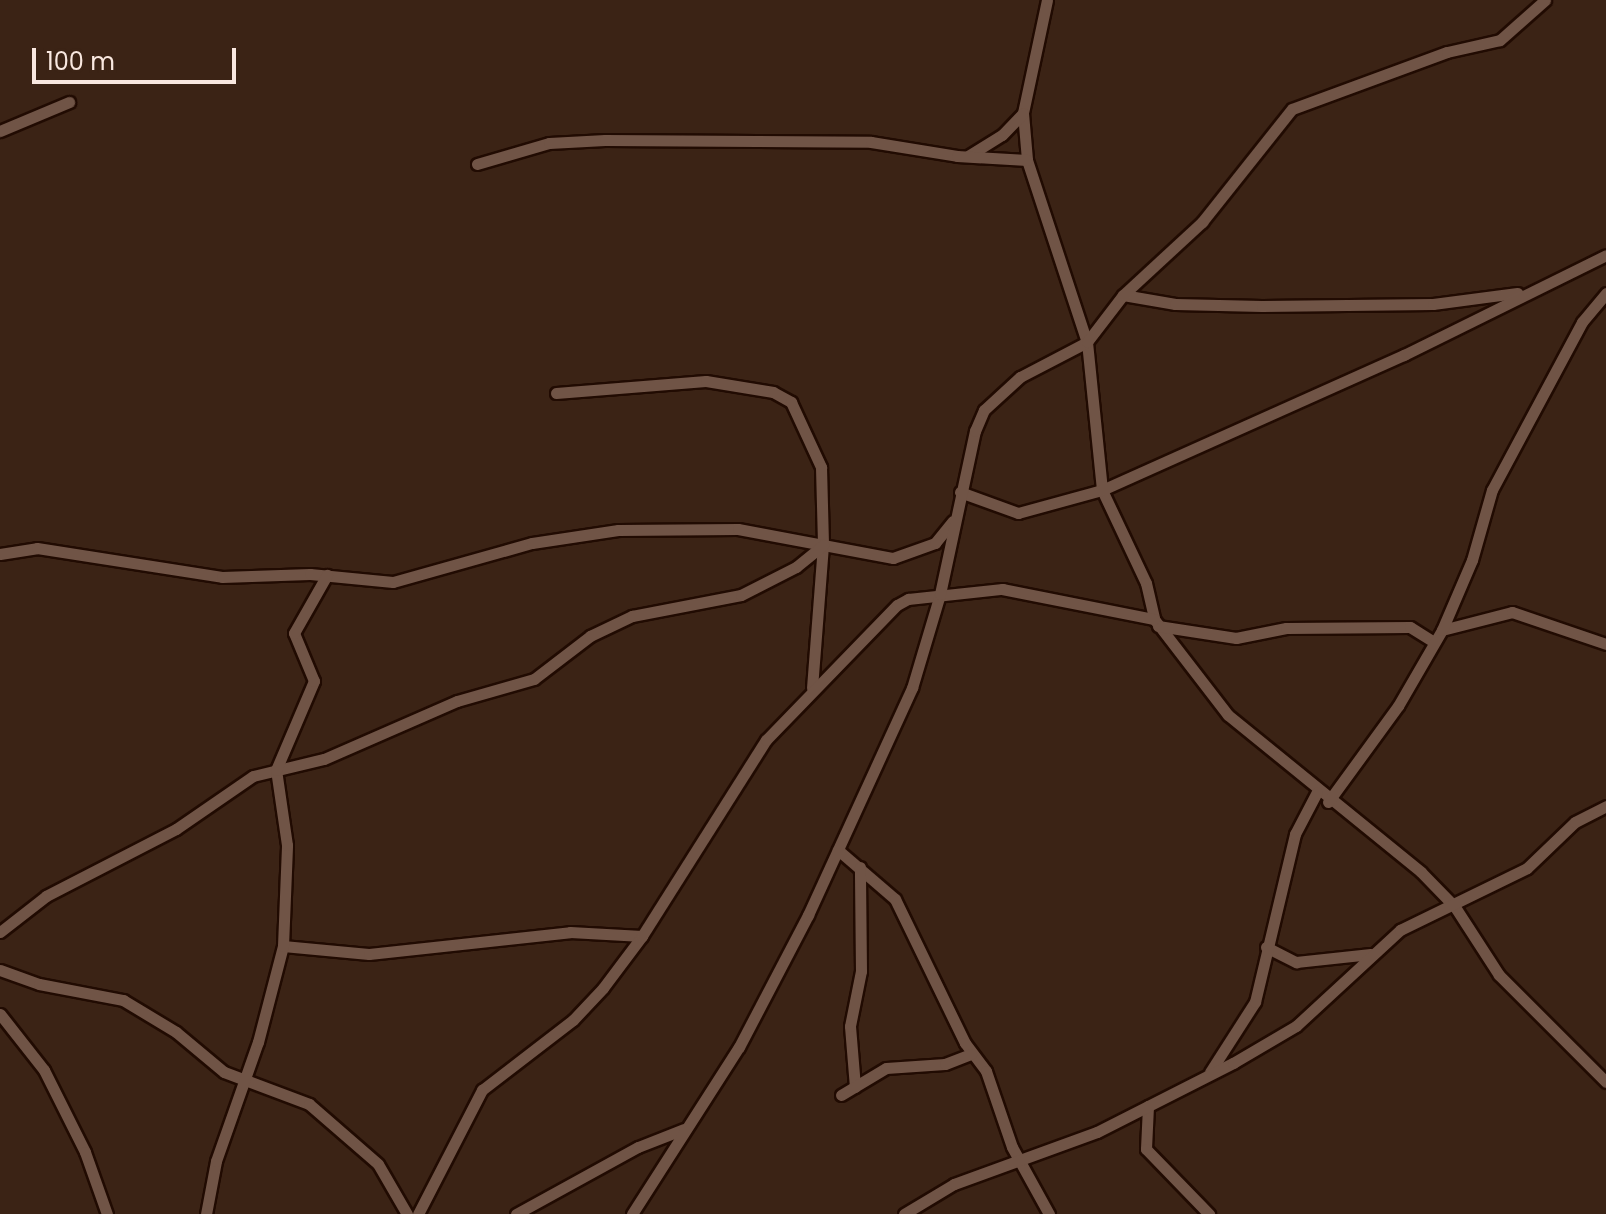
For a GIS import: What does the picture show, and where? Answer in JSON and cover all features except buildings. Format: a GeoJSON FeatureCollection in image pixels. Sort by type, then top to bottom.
{"type":"FeatureCollection","features":[{"type":"Feature","properties":{"kind":"street"},"geometry":{"type":"LineString","coordinates":[[1047,0],[1023,113],[1027,160],[1087,342],[1102,490],[1146,583],[1156,622],[1228,715],[1328,802],[1421,872],[1455,907],[1499,975],[1606,1082]]}},
{"type":"Feature","properties":{"kind":"street"},"geometry":{"type":"LineString","coordinates":[[632,1214],[739,1047],[838,850],[912,688],[940,594],[960,492],[984,410],[1020,377],[1087,342],[1123,295],[1202,222],[1292,109],[1447,52],[1500,40],[1545,0]]}},
{"type":"Feature","properties":{"kind":"street"},"geometry":{"type":"LineString","coordinates":[[0,131],[69,102]]}},
{"type":"Feature","properties":{"kind":"street"},"geometry":{"type":"LineString","coordinates":[[968,157],[1002,135],[1023,113]]}},
{"type":"Feature","properties":{"kind":"street"},"geometry":{"type":"LineString","coordinates":[[477,164],[549,143],[614,140],[871,142],[968,157],[1027,160]]}},
{"type":"Feature","properties":{"kind":"street"},"geometry":{"type":"LineString","coordinates":[[960,492],[1018,513],[1102,490],[1404,355],[1606,255]]}},
{"type":"Feature","properties":{"kind":"street"},"geometry":{"type":"LineString","coordinates":[[1123,295],[1185,304],[1412,305],[1526,292]]}},
{"type":"Feature","properties":{"kind":"street"},"geometry":{"type":"LineString","coordinates":[[1328,802],[1398,706],[1442,630],[1472,560],[1492,490],[1582,322],[1606,293]]}},
{"type":"Feature","properties":{"kind":"street"},"geometry":{"type":"LineString","coordinates":[[556,393],[706,381],[783,396],[801,416],[819,454],[823,545],[812,688]]}},
{"type":"Feature","properties":{"kind":"street"},"geometry":{"type":"LineString","coordinates":[[0,554],[47,549],[222,577],[327,575],[393,582],[532,543],[618,530],[730,529],[893,558],[926,549],[954,520]]}},
{"type":"Feature","properties":{"kind":"street"},"geometry":{"type":"LineString","coordinates":[[0,932],[46,896],[176,829],[243,781],[324,759],[457,701],[534,679],[590,636],[632,616],[741,595],[796,567],[823,545]]}},
{"type":"Feature","properties":{"kind":"street"},"geometry":{"type":"LineString","coordinates":[[206,1214],[216,1161],[245,1083],[283,946],[287,845],[276,770],[314,681],[294,633],[327,575]]}},
{"type":"Feature","properties":{"kind":"street"},"geometry":{"type":"LineString","coordinates":[[418,1214],[482,1090],[573,1020],[642,936],[753,758],[812,688],[897,605],[940,594],[1002,589],[1236,638],[1286,628],[1410,627],[1434,642]]}},
{"type":"Feature","properties":{"kind":"street"},"geometry":{"type":"LineString","coordinates":[[1442,630],[1512,612],[1606,644]]}},
{"type":"Feature","properties":{"kind":"street"},"geometry":{"type":"LineString","coordinates":[[1208,1074],[1255,1002],[1295,834],[1317,792]]}},
{"type":"Feature","properties":{"kind":"street"},"geometry":{"type":"LineString","coordinates":[[904,1214],[954,1184],[1021,1162],[1148,1106],[1296,1026],[1371,954],[1416,920],[1455,907],[1527,868],[1575,822],[1606,806]]}},
{"type":"Feature","properties":{"kind":"street"},"geometry":{"type":"LineString","coordinates":[[838,850],[895,899],[971,1054],[986,1071],[1021,1162],[1049,1214]]}},
{"type":"Feature","properties":{"kind":"street"},"geometry":{"type":"LineString","coordinates":[[855,1087],[850,1026],[861,971],[860,867]]}},
{"type":"Feature","properties":{"kind":"street"},"geometry":{"type":"LineString","coordinates":[[283,946],[369,954],[570,932],[642,936]]}},
{"type":"Feature","properties":{"kind":"street"},"geometry":{"type":"LineString","coordinates":[[1266,947],[1296,962],[1371,954]]}},
{"type":"Feature","properties":{"kind":"street"},"geometry":{"type":"LineString","coordinates":[[0,970],[39,984],[123,1000],[245,1083],[323,1113],[386,1173],[407,1214]]}},
{"type":"Feature","properties":{"kind":"street"},"geometry":{"type":"LineString","coordinates":[[0,1014],[49,1080],[85,1152],[107,1214]]}},
{"type":"Feature","properties":{"kind":"street"},"geometry":{"type":"LineString","coordinates":[[841,1095],[886,1068],[945,1064],[971,1054]]}},
{"type":"Feature","properties":{"kind":"street"},"geometry":{"type":"LineString","coordinates":[[1148,1106],[1146,1149],[1209,1214]]}},
{"type":"Feature","properties":{"kind":"street"},"geometry":{"type":"LineString","coordinates":[[516,1214],[638,1147],[684,1129]]}}]}
